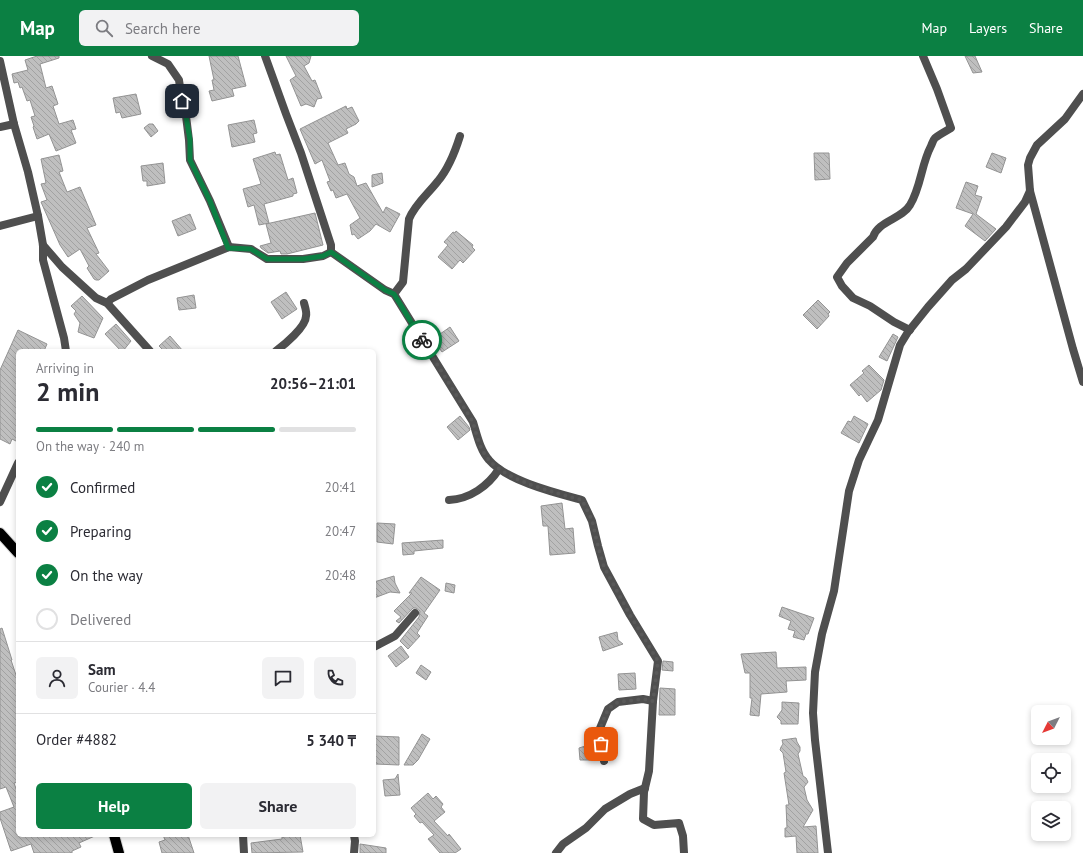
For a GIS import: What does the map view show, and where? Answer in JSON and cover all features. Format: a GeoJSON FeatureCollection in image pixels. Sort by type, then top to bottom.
{"type":"FeatureCollection","features":[{"type":"Feature","properties":{"kind":"main road"},"geometry":{"type":"LineString","coordinates":[[0,534],[16,551]]}},
{"type":"Feature","properties":{"kind":"main road"},"geometry":{"type":"LineString","coordinates":[[115,837],[119,853]]}},
{"type":"Feature","properties":{"kind":"street"},"geometry":{"type":"LineString","coordinates":[[152,56],[168,64],[179,80],[190,140],[190,160],[210,201],[228,248]]}},
{"type":"Feature","properties":{"kind":"street"},"geometry":{"type":"LineString","coordinates":[[265,56],[304,160],[332,245],[331,252]]}},
{"type":"Feature","properties":{"kind":"street"},"geometry":{"type":"LineString","coordinates":[[910,330],[894,322],[870,306],[853,298],[842,286],[837,277],[847,262],[873,237],[875,232],[889,220],[902,215],[910,206],[916,192],[924,159],[928,150],[935,139],[951,128],[923,56]]}},
{"type":"Feature","properties":{"kind":"street"},"geometry":{"type":"LineString","coordinates":[[0,61],[14,124],[28,172],[43,245],[43,260],[66,349]]}},
{"type":"Feature","properties":{"kind":"street"},"geometry":{"type":"LineString","coordinates":[[1083,94],[1065,119],[1037,145],[1028,165],[1030,191],[1070,342],[1083,382]]}},
{"type":"Feature","properties":{"kind":"street"},"geometry":{"type":"LineString","coordinates":[[0,127],[14,124]]}},
{"type":"Feature","properties":{"kind":"street"},"geometry":{"type":"LineString","coordinates":[[394,294],[403,282],[408,219],[412,210],[439,180],[448,166],[460,136]]}},
{"type":"Feature","properties":{"kind":"street"},"geometry":{"type":"LineString","coordinates":[[828,853],[815,740],[813,713],[814,672],[822,634],[834,591],[850,486],[867,440],[878,420],[900,345],[928,307],[952,280],[966,269],[1006,227],[1026,202],[1030,191]]}},
{"type":"Feature","properties":{"kind":"street"},"geometry":{"type":"LineString","coordinates":[[0,226],[38,216]]}},
{"type":"Feature","properties":{"kind":"street"},"geometry":{"type":"LineString","coordinates":[[43,245],[62,267],[96,298],[107,303],[148,349]]}},
{"type":"Feature","properties":{"kind":"street"},"geometry":{"type":"LineString","coordinates":[[107,303],[110,299],[148,280],[228,248],[251,249],[267,259],[303,259],[323,256],[331,252]]}},
{"type":"Feature","properties":{"kind":"street"},"geometry":{"type":"LineString","coordinates":[[331,252],[385,290],[394,294],[473,422],[476,434],[488,459],[499,469],[509,475],[550,492],[582,500],[592,520],[604,567],[630,615],[658,661],[653,701],[649,771],[645,788],[643,819],[654,825],[679,823],[683,836],[684,853]]}},
{"type":"Feature","properties":{"kind":"street"},"geometry":{"type":"LineString","coordinates":[[278,349],[303,325],[307,317],[304,304]]}},
{"type":"Feature","properties":{"kind":"street"},"geometry":{"type":"LineString","coordinates":[[0,502],[16,467]]}},
{"type":"Feature","properties":{"kind":"street"},"geometry":{"type":"LineString","coordinates":[[450,500],[459,500],[472,494],[493,477],[499,469]]}},
{"type":"Feature","properties":{"kind":"street"},"geometry":{"type":"LineString","coordinates":[[376,646],[395,636],[416,613]]}},
{"type":"Feature","properties":{"kind":"street"},"geometry":{"type":"LineString","coordinates":[[604,761],[598,733],[608,709],[618,702],[643,699],[653,701]]}},
{"type":"Feature","properties":{"kind":"street"},"geometry":{"type":"LineString","coordinates":[[556,853],[563,844],[586,828],[605,809],[630,794],[645,788]]}},
{"type":"Feature","properties":{"kind":"street"},"geometry":{"type":"LineString","coordinates":[[243,837],[244,853]]}},
{"type":"Feature","properties":{"kind":"street"},"geometry":{"type":"LineString","coordinates":[[354,837],[354,853]]}},
{"type":"Feature","properties":{"kind":"building"},"geometry":{"type":"Polygon","coordinates":[[[37,56],[59,56],[59,58],[40,64],[46,88],[52,86],[58,104],[53,106],[59,124],[73,120],[76,129],[71,130],[76,143],[56,151],[49,134],[37,139],[31,117],[35,116],[30,100],[27,101],[22,87],[20,88],[18,82],[14,83],[12,74],[28,70],[25,60],[37,56]]]}},
{"type":"Feature","properties":{"kind":"building"},"geometry":{"type":"Polygon","coordinates":[[[209,56],[238,56],[246,86],[232,89],[234,96],[212,101],[209,91],[214,90],[212,80],[214,80],[209,56]]]}},
{"type":"Feature","properties":{"kind":"building"},"geometry":{"type":"Polygon","coordinates":[[[286,56],[311,56],[309,63],[304,66],[312,81],[315,80],[322,98],[317,99],[314,107],[306,104],[301,106],[290,80],[296,76],[286,56]]]}},
{"type":"Feature","properties":{"kind":"building"},"geometry":{"type":"Polygon","coordinates":[[[965,56],[975,56],[982,72],[973,73],[965,56]]]}},
{"type":"Feature","properties":{"kind":"building"},"geometry":{"type":"Polygon","coordinates":[[[136,94],[141,114],[122,118],[120,112],[116,113],[113,98],[136,94]]]}},
{"type":"Feature","properties":{"kind":"building"},"geometry":{"type":"Polygon","coordinates":[[[346,106],[347,109],[352,107],[359,121],[346,129],[348,133],[328,143],[338,165],[345,163],[349,174],[354,177],[357,186],[366,183],[383,213],[386,207],[400,214],[390,232],[376,224],[370,231],[358,239],[354,234],[352,235],[350,225],[360,218],[347,194],[336,198],[333,190],[331,191],[327,182],[330,181],[322,160],[315,164],[300,129],[346,106]]]}},
{"type":"Feature","properties":{"kind":"building"},"geometry":{"type":"Polygon","coordinates":[[[254,120],[257,133],[253,134],[255,142],[232,147],[228,125],[254,120]]]}},
{"type":"Feature","properties":{"kind":"building"},"geometry":{"type":"Polygon","coordinates":[[[149,124],[153,124],[158,131],[151,137],[144,128],[149,124]]]}},
{"type":"Feature","properties":{"kind":"building"},"geometry":{"type":"Polygon","coordinates":[[[275,152],[276,155],[280,154],[288,180],[293,178],[297,193],[293,194],[293,196],[264,204],[269,223],[259,225],[254,205],[248,207],[243,189],[261,184],[253,159],[275,152]]]}},
{"type":"Feature","properties":{"kind":"building"},"geometry":{"type":"Polygon","coordinates":[[[814,153],[829,153],[830,179],[815,180],[814,153]]]}},
{"type":"Feature","properties":{"kind":"building"},"geometry":{"type":"Polygon","coordinates":[[[992,153],[1006,158],[1001,173],[986,167],[992,153]]]}},
{"type":"Feature","properties":{"kind":"building"},"geometry":{"type":"Polygon","coordinates":[[[59,155],[63,171],[59,172],[67,192],[80,187],[96,225],[87,228],[99,253],[96,254],[109,271],[99,280],[94,279],[87,268],[89,266],[80,249],[68,257],[60,245],[41,202],[47,200],[41,184],[46,183],[41,159],[59,155]]]}},
{"type":"Feature","properties":{"kind":"building"},"geometry":{"type":"Polygon","coordinates":[[[163,163],[165,183],[147,186],[147,181],[143,181],[141,166],[163,163]]]}},
{"type":"Feature","properties":{"kind":"building"},"geometry":{"type":"Polygon","coordinates":[[[382,173],[383,183],[372,187],[372,175],[382,173]]]}},
{"type":"Feature","properties":{"kind":"building"},"geometry":{"type":"Polygon","coordinates":[[[966,182],[978,186],[975,195],[982,197],[976,214],[996,229],[985,241],[965,226],[973,214],[956,208],[966,182]]]}},
{"type":"Feature","properties":{"kind":"building"},"geometry":{"type":"Polygon","coordinates":[[[315,213],[323,245],[287,254],[281,254],[280,251],[268,253],[261,248],[260,246],[271,243],[266,224],[315,213]]]}},
{"type":"Feature","properties":{"kind":"building"},"geometry":{"type":"Polygon","coordinates":[[[190,214],[196,229],[178,236],[172,221],[190,214]]]}},
{"type":"Feature","properties":{"kind":"building"},"geometry":{"type":"Polygon","coordinates":[[[456,231],[473,245],[472,247],[475,250],[463,263],[460,260],[452,269],[438,257],[448,245],[444,242],[453,232],[455,233],[456,231]]]}},
{"type":"Feature","properties":{"kind":"building"},"geometry":{"type":"Polygon","coordinates":[[[286,292],[297,309],[282,319],[271,302],[286,292]]]}},
{"type":"Feature","properties":{"kind":"building"},"geometry":{"type":"Polygon","coordinates":[[[194,295],[196,308],[179,310],[177,298],[194,295]]]}},
{"type":"Feature","properties":{"kind":"building"},"geometry":{"type":"Polygon","coordinates":[[[82,296],[103,318],[94,338],[78,332],[80,323],[74,314],[76,311],[71,306],[82,296]]]}},
{"type":"Feature","properties":{"kind":"building"},"geometry":{"type":"Polygon","coordinates":[[[818,300],[830,312],[828,314],[829,316],[817,329],[803,315],[818,300]]]}},
{"type":"Feature","properties":{"kind":"building"},"geometry":{"type":"Polygon","coordinates":[[[116,324],[131,341],[125,349],[119,349],[105,334],[116,324]]]}},
{"type":"Feature","properties":{"kind":"building"},"geometry":{"type":"Polygon","coordinates":[[[450,327],[459,341],[442,352],[433,339],[450,327]]]}},
{"type":"Feature","properties":{"kind":"building"},"geometry":{"type":"Polygon","coordinates":[[[18,330],[47,344],[45,349],[16,349],[16,441],[12,439],[10,444],[0,439],[0,370],[18,330]]]}},
{"type":"Feature","properties":{"kind":"building"},"geometry":{"type":"Polygon","coordinates":[[[893,334],[898,337],[887,361],[879,357],[893,334]]]}},
{"type":"Feature","properties":{"kind":"building"},"geometry":{"type":"Polygon","coordinates":[[[170,336],[181,349],[162,349],[159,346],[170,336]]]}},
{"type":"Feature","properties":{"kind":"building"},"geometry":{"type":"Polygon","coordinates":[[[869,365],[884,380],[881,390],[867,402],[861,394],[859,396],[850,385],[864,373],[862,371],[869,365]]]}},
{"type":"Feature","properties":{"kind":"building"},"geometry":{"type":"Polygon","coordinates":[[[460,416],[470,430],[458,440],[447,427],[460,416]]]}},
{"type":"Feature","properties":{"kind":"building"},"geometry":{"type":"Polygon","coordinates":[[[854,416],[868,424],[859,443],[841,433],[848,421],[851,422],[854,416]]]}},
{"type":"Feature","properties":{"kind":"building"},"geometry":{"type":"Polygon","coordinates":[[[562,503],[565,529],[573,528],[575,553],[550,555],[548,526],[543,526],[541,506],[562,503]]]}},
{"type":"Feature","properties":{"kind":"building"},"geometry":{"type":"Polygon","coordinates":[[[377,523],[395,524],[393,544],[377,542],[377,523]]]}},
{"type":"Feature","properties":{"kind":"building"},"geometry":{"type":"Polygon","coordinates":[[[443,540],[443,548],[414,551],[414,554],[403,555],[402,543],[443,540]]]}},
{"type":"Feature","properties":{"kind":"building"},"geometry":{"type":"Polygon","coordinates":[[[394,576],[395,583],[400,593],[390,592],[376,597],[376,581],[394,576]]]}},
{"type":"Feature","properties":{"kind":"building"},"geometry":{"type":"Polygon","coordinates":[[[421,577],[440,590],[424,613],[428,616],[417,633],[420,636],[408,649],[400,641],[419,617],[420,611],[413,608],[399,623],[396,621],[401,617],[394,611],[412,593],[409,593],[421,577]]]}},
{"type":"Feature","properties":{"kind":"building"},"geometry":{"type":"Polygon","coordinates":[[[446,583],[455,585],[454,593],[445,591],[446,583]]]}},
{"type":"Feature","properties":{"kind":"building"},"geometry":{"type":"Polygon","coordinates":[[[782,607],[814,618],[804,640],[793,637],[795,631],[788,629],[791,621],[779,616],[782,607]]]}},
{"type":"Feature","properties":{"kind":"building"},"geometry":{"type":"Polygon","coordinates":[[[2,628],[16,675],[16,782],[14,783],[16,788],[16,837],[92,837],[79,843],[81,847],[72,851],[72,853],[34,853],[31,844],[11,851],[0,818],[0,812],[14,807],[6,787],[0,789],[0,629],[2,628]]]}},
{"type":"Feature","properties":{"kind":"building"},"geometry":{"type":"Polygon","coordinates":[[[617,632],[618,640],[623,644],[603,651],[599,637],[617,632]]]}},
{"type":"Feature","properties":{"kind":"building"},"geometry":{"type":"Polygon","coordinates":[[[401,646],[409,657],[396,667],[388,656],[401,646]]]}},
{"type":"Feature","properties":{"kind":"building"},"geometry":{"type":"Polygon","coordinates":[[[776,652],[777,668],[806,667],[806,680],[786,681],[787,692],[761,694],[759,716],[750,715],[752,698],[750,698],[750,673],[745,673],[741,654],[776,652]]]}},
{"type":"Feature","properties":{"kind":"building"},"geometry":{"type":"Polygon","coordinates":[[[663,661],[673,662],[673,671],[662,670],[663,661]]]}},
{"type":"Feature","properties":{"kind":"building"},"geometry":{"type":"Polygon","coordinates":[[[421,665],[431,672],[426,680],[416,673],[421,665]]]}},
{"type":"Feature","properties":{"kind":"building"},"geometry":{"type":"Polygon","coordinates":[[[635,673],[636,689],[619,690],[618,674],[635,673]]]}},
{"type":"Feature","properties":{"kind":"building"},"geometry":{"type":"Polygon","coordinates":[[[660,688],[675,689],[675,715],[659,715],[660,688]]]}},
{"type":"Feature","properties":{"kind":"building"},"geometry":{"type":"Polygon","coordinates":[[[782,702],[799,703],[798,724],[781,724],[781,721],[777,717],[782,710],[782,702]]]}},
{"type":"Feature","properties":{"kind":"building"},"geometry":{"type":"Polygon","coordinates":[[[422,734],[430,739],[418,760],[413,765],[404,765],[422,734]]]}},
{"type":"Feature","properties":{"kind":"building"},"geometry":{"type":"Polygon","coordinates":[[[376,736],[399,737],[399,765],[376,764],[376,736]]]}},
{"type":"Feature","properties":{"kind":"building"},"geometry":{"type":"Polygon","coordinates":[[[796,738],[800,747],[798,754],[803,776],[808,782],[804,787],[807,800],[813,810],[803,827],[816,826],[818,853],[797,853],[796,836],[785,837],[785,828],[787,828],[786,805],[789,805],[784,773],[786,772],[783,753],[780,750],[783,744],[782,740],[796,738]]]}},
{"type":"Feature","properties":{"kind":"building"},"geometry":{"type":"Polygon","coordinates":[[[595,743],[598,760],[580,760],[579,748],[595,743]]]}},
{"type":"Feature","properties":{"kind":"building"},"geometry":{"type":"Polygon","coordinates":[[[398,774],[400,795],[385,796],[383,780],[395,779],[398,774]]]}},
{"type":"Feature","properties":{"kind":"building"},"geometry":{"type":"Polygon","coordinates":[[[428,793],[433,799],[436,796],[443,804],[441,807],[445,812],[434,821],[448,836],[449,834],[461,849],[455,853],[440,853],[428,839],[434,835],[414,816],[416,814],[411,808],[428,793]]]}},
{"type":"Feature","properties":{"kind":"building"},"geometry":{"type":"Polygon","coordinates":[[[164,837],[189,837],[194,853],[162,853],[159,842],[165,840],[164,837]]]}},
{"type":"Feature","properties":{"kind":"building"},"geometry":{"type":"Polygon","coordinates":[[[282,837],[300,837],[303,852],[252,853],[251,843],[282,839],[282,837]]]}},
{"type":"Feature","properties":{"kind":"building"},"geometry":{"type":"Polygon","coordinates":[[[360,844],[386,848],[386,853],[360,853],[360,844]]]}},
{"type":"Feature","properties":{"kind":"way so far"},"geometry":{"type":"LineString","coordinates":[[422,340],[473,422],[476,434],[488,459],[499,469],[509,475],[550,492],[582,500],[592,520],[604,567],[630,615],[658,661],[653,701],[643,699],[618,702],[608,709],[598,733],[601,744]]}},
{"type":"Feature","properties":{"kind":"route"},"geometry":{"type":"LineString","coordinates":[[182,101],[190,140],[190,160],[210,201],[228,248],[236,247],[251,249],[267,259],[303,259],[323,256],[331,252],[385,290],[394,294],[422,340]]}}]}
